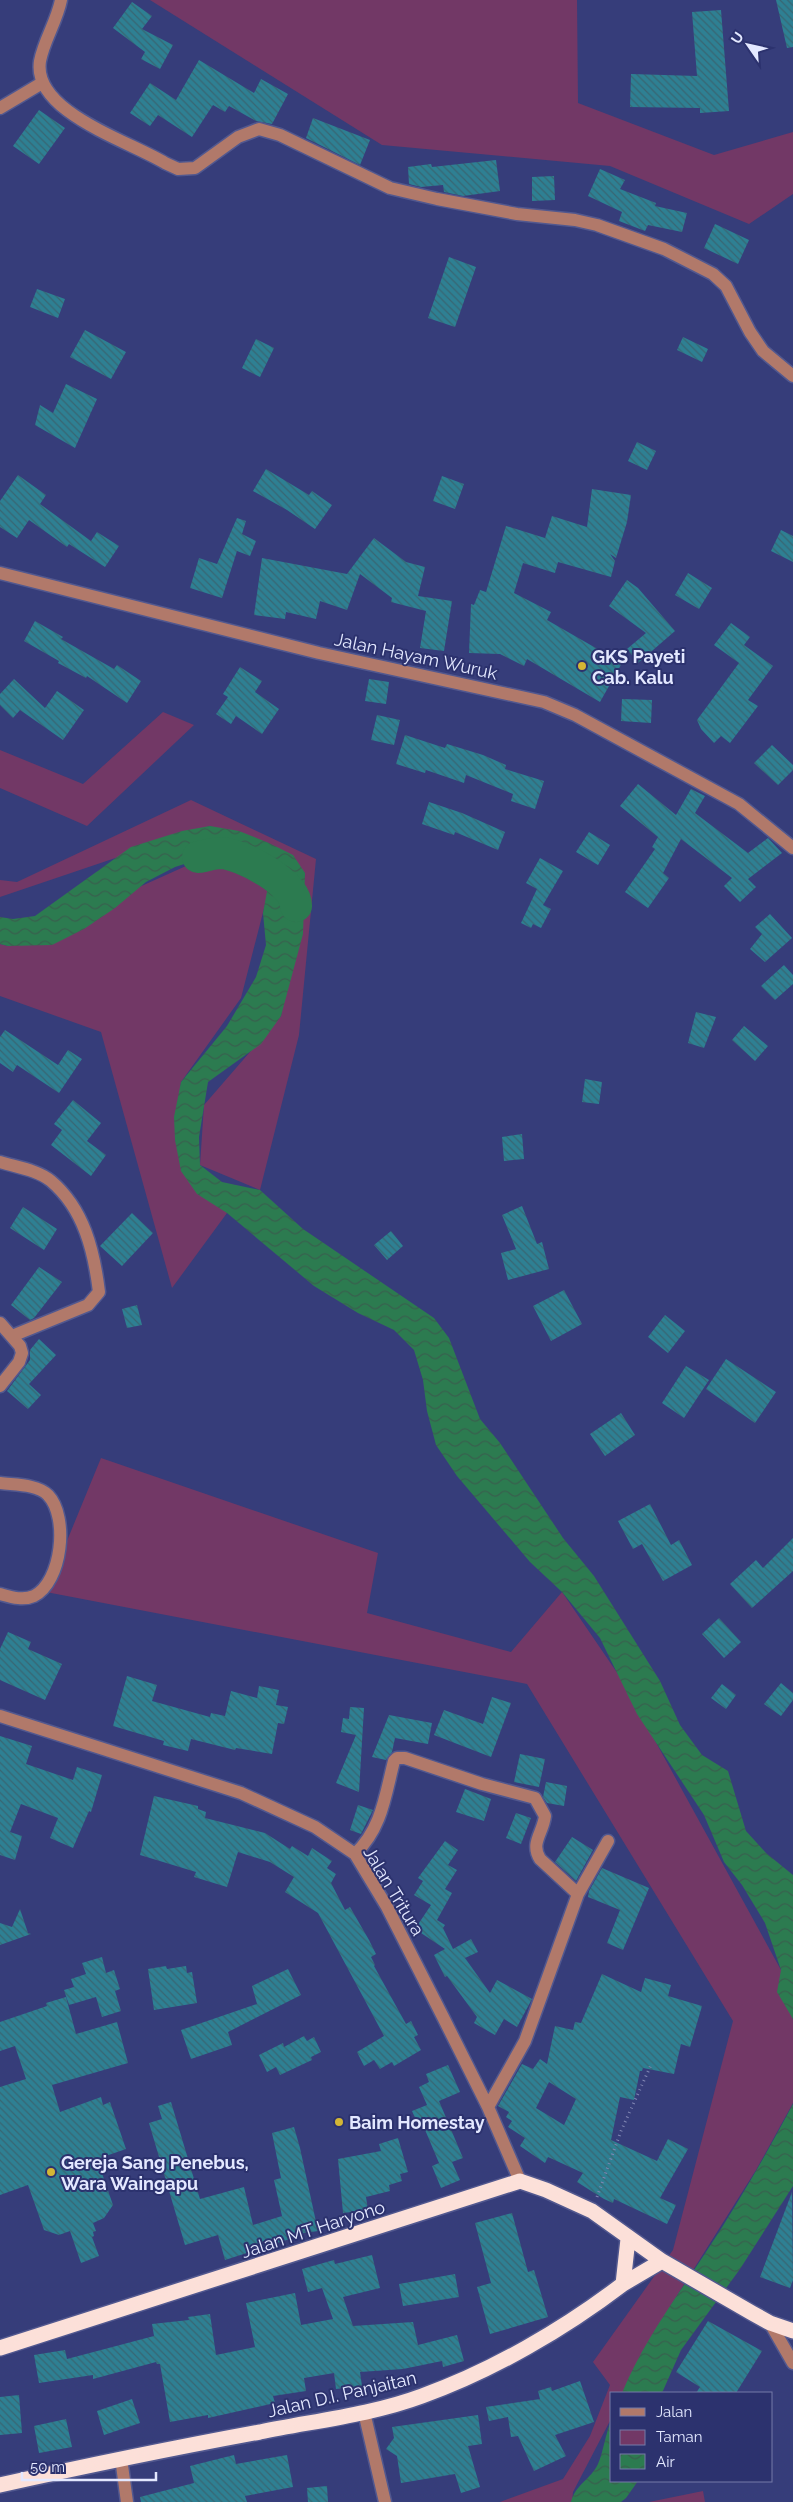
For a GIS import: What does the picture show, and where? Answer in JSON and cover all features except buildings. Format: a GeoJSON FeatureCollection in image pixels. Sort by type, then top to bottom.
{"type":"FeatureCollection","features":[{"type":"Feature","properties":{"kind":"highway"},"geometry":{"type":"LineString","coordinates":[[520,2181],[546,2190],[592,2211],[628,2239],[667,2263],[770,2323],[793,2331]]}},
{"type":"Feature","properties":{"kind":"highway","name":"Jalan MT Haryono"},"geometry":{"type":"LineString","coordinates":[[0,2348],[520,2181]]}},
{"type":"Feature","properties":{"kind":"highway"},"geometry":{"type":"LineString","coordinates":[[623,2284],[628,2239]]}},
{"type":"Feature","properties":{"kind":"highway","name":"Jalan D.I. Panjaitan"},"geometry":{"type":"LineString","coordinates":[[0,2485],[121,2458],[364,2412],[422,2396],[506,2359],[584,2314],[623,2284],[667,2263]]}},
{"type":"Feature","properties":{"kind":"street"},"geometry":{"type":"LineString","coordinates":[[61,0],[40,63],[42,83],[53,100],[72,115],[178,170],[195,168],[238,137],[259,129],[275,133],[390,188],[517,214],[574,220],[597,225],[664,249],[713,274],[726,286],[750,332],[763,351],[793,376]]}},
{"type":"Feature","properties":{"kind":"street"},"geometry":{"type":"LineString","coordinates":[[0,108],[42,83]]}},
{"type":"Feature","properties":{"kind":"street","name":"Jalan Hayam Wuruk"},"geometry":{"type":"LineString","coordinates":[[0,572],[319,653],[544,702],[575,715],[739,804],[793,848]]}},
{"type":"Feature","properties":{"kind":"street"},"geometry":{"type":"LineString","coordinates":[[0,1162],[30,1170],[50,1180],[82,1218],[92,1250],[99,1292],[88,1305],[12,1336]]}},
{"type":"Feature","properties":{"kind":"street"},"geometry":{"type":"LineString","coordinates":[[0,1323],[12,1336],[22,1353],[19,1362],[0,1386]]}},
{"type":"Feature","properties":{"kind":"street"},"geometry":{"type":"LineString","coordinates":[[0,1483],[37,1489],[47,1494],[53,1502],[59,1522],[61,1552],[48,1581],[34,1596],[18,1599],[0,1594]]}},
{"type":"Feature","properties":{"kind":"street","name":"Jalan Tritura"},"geometry":{"type":"LineString","coordinates":[[0,1716],[240,1794],[315,1827],[355,1854],[387,1907],[488,2107],[520,2181]]}},
{"type":"Feature","properties":{"kind":"street"},"geometry":{"type":"LineString","coordinates":[[355,1854],[368,1841],[375,1830],[394,1761],[397,1758],[405,1758],[482,1784],[535,1798],[545,1816],[535,1846],[536,1852],[540,1859],[578,1894]]}},
{"type":"Feature","properties":{"kind":"street"},"geometry":{"type":"LineString","coordinates":[[488,2107],[525,2041],[578,1894],[608,1841]]}},
{"type":"Feature","properties":{"kind":"street"},"geometry":{"type":"LineString","coordinates":[[770,2323],[793,2363]]}},
{"type":"Feature","properties":{"kind":"street"},"geometry":{"type":"LineString","coordinates":[[364,2412],[386,2502]]}},
{"type":"Feature","properties":{"kind":"street"},"geometry":{"type":"LineString","coordinates":[[121,2458],[127,2502]]}},
{"type":"Feature","properties":{"kind":"path"},"geometry":{"type":"LineString","coordinates":[[592,2211],[621,2131],[651,2065]]}},
{"type":"Feature","properties":{"kind":"green space"},"geometry":{"type":"Polygon","coordinates":[[[150,0],[577,0],[578,103],[714,155],[793,132],[793,194],[749,224],[610,166],[382,145],[150,0]]]}},
{"type":"Feature","properties":{"kind":"green space"},"geometry":{"type":"Polygon","coordinates":[[[163,712],[194,725],[87,826],[0,788],[0,750],[83,784],[163,712]]]}},
{"type":"Feature","properties":{"kind":"green space"},"geometry":{"type":"Polygon","coordinates":[[[191,800],[316,859],[299,1035],[260,1190],[200,1165],[204,1105],[281,1016],[305,873],[210,826],[0,897],[0,880],[17,882],[191,800]]]}},
{"type":"Feature","properties":{"kind":"green space"},"geometry":{"type":"Polygon","coordinates":[[[206,857],[269,889],[241,998],[181,1082],[175,1140],[227,1213],[172,1288],[101,1032],[0,996],[0,944],[8,946],[206,857]]]}},
{"type":"Feature","properties":{"kind":"green space"},"geometry":{"type":"Polygon","coordinates":[[[101,1458],[378,1553],[367,1613],[511,1652],[562,1592],[620,1677],[781,1970],[793,2020],[793,2103],[756,2170],[661,2321],[625,2392],[610,2392],[610,2421],[573,2492],[572,2502],[500,2502],[563,2479],[590,2436],[610,2385],[593,2362],[673,2250],[733,2021],[527,1684],[46,1592],[101,1458]]]}},
{"type":"Feature","properties":{"kind":"green space"},"geometry":{"type":"Polygon","coordinates":[[[703,2491],[705,2502],[649,2502],[703,2491]]]}},
{"type":"Feature","properties":{"kind":"water"},"geometry":{"type":"Polygon","coordinates":[[[210,826],[239,831],[269,843],[293,855],[305,873],[303,934],[281,1016],[261,1044],[208,1082],[199,1137],[200,1165],[222,1182],[260,1190],[303,1229],[434,1318],[449,1338],[480,1419],[500,1443],[563,1538],[594,1576],[660,1681],[680,1725],[702,1755],[728,1771],[746,1831],[766,1853],[793,1875],[793,2019],[777,1992],[781,1970],[765,1923],[742,1885],[724,1862],[704,1815],[637,1714],[600,1638],[562,1592],[530,1562],[457,1476],[436,1445],[427,1411],[423,1380],[414,1350],[394,1330],[358,1313],[314,1286],[227,1213],[197,1194],[181,1171],[175,1140],[174,1117],[181,1082],[227,1026],[256,977],[266,945],[263,913],[271,870],[262,863],[206,857],[175,867],[146,882],[115,908],[84,929],[52,945],[8,946],[0,944],[0,917],[13,919],[35,916],[131,847],[182,831],[210,826]]]}},
{"type":"Feature","properties":{"kind":"water"},"geometry":{"type":"Polygon","coordinates":[[[793,2104],[793,2186],[740,2269],[681,2350],[662,2392],[622,2392],[650,2338],[729,2216],[793,2104]]]}},
{"type":"Feature","properties":{"kind":"water"},"geometry":{"type":"Polygon","coordinates":[[[610,2424],[610,2482],[637,2482],[621,2502],[571,2502],[579,2486],[598,2464],[610,2424]]]}},
{"type":"Feature","properties":{"kind":"waterway"},"geometry":{"type":"LineString","coordinates":[[198,857],[221,853],[241,858],[254,864],[278,879],[288,888],[294,897],[296,906]]}},
{"type":"Feature","properties":{"kind":"place","name":"GKS Payeti Cab. Kalu"},"geometry":{"type":"Point","coordinates":[582,666]}},
{"type":"Feature","properties":{"kind":"place","name":"Baim Homestay"},"geometry":{"type":"Point","coordinates":[339,2122]}},
{"type":"Feature","properties":{"kind":"place","name":"Gereja Sang Penebus, Wara Waingapu"},"geometry":{"type":"Point","coordinates":[51,2172]}}]}
